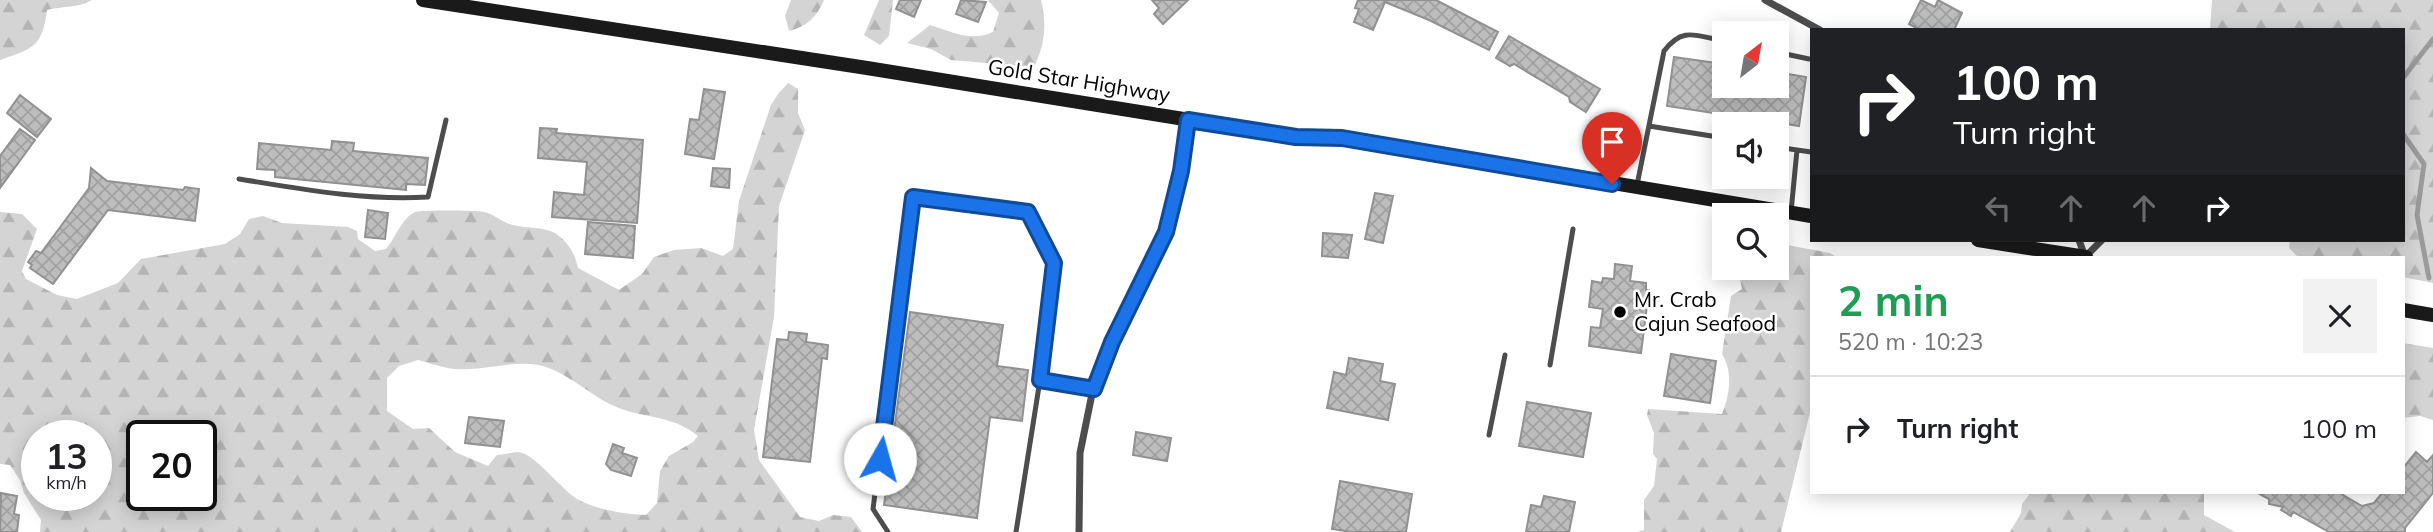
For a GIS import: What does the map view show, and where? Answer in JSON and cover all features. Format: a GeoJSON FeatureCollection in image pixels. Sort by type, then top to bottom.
{"type":"FeatureCollection","features":[{"type":"Feature","properties":{"kind":"main road","name":"Gold Star Highway"},"geometry":{"type":"LineString","coordinates":[[423,0],[1296,137],[1342,138],[1810,216]]}},
{"type":"Feature","properties":{"kind":"main road"},"geometry":{"type":"LineString","coordinates":[[1991,242],[2080,256]]}},
{"type":"Feature","properties":{"kind":"main road"},"geometry":{"type":"LineString","coordinates":[[2405,310],[2433,315]]}},
{"type":"Feature","properties":{"kind":"street"},"geometry":{"type":"LineString","coordinates":[[1765,0],[1817,28]]}},
{"type":"Feature","properties":{"kind":"street"},"geometry":{"type":"LineString","coordinates":[[1079,532],[1080,453],[1094,389],[1112,342],[1166,232],[1181,171],[1188,120]]}},
{"type":"Feature","properties":{"kind":"street"},"geometry":{"type":"LineString","coordinates":[[2087,256],[2100,242]]}},
{"type":"Feature","properties":{"kind":"lane"},"geometry":{"type":"LineString","coordinates":[[1636,188],[1664,51],[1674,38],[1688,34],[1712,39]]}},
{"type":"Feature","properties":{"kind":"lane"},"geometry":{"type":"LineString","coordinates":[[1789,54],[1810,57]]}},
{"type":"Feature","properties":{"kind":"lane"},"geometry":{"type":"LineString","coordinates":[[239,179],[333,193],[428,197],[446,120]]}},
{"type":"Feature","properties":{"kind":"lane"},"geometry":{"type":"LineString","coordinates":[[1649,127],[1712,136]]}},
{"type":"Feature","properties":{"kind":"lane"},"geometry":{"type":"LineString","coordinates":[[1789,149],[1810,152]]}},
{"type":"Feature","properties":{"kind":"lane"},"geometry":{"type":"LineString","coordinates":[[1791,212],[1797,150]]}},
{"type":"Feature","properties":{"kind":"lane"},"geometry":{"type":"LineString","coordinates":[[888,532],[873,509],[913,197],[1028,212],[1054,263],[1040,380],[1016,532]]}},
{"type":"Feature","properties":{"kind":"lane"},"geometry":{"type":"LineString","coordinates":[[1550,365],[1573,229]]}},
{"type":"Feature","properties":{"kind":"lane"},"geometry":{"type":"LineString","coordinates":[[1489,435],[1505,355]]}},
{"type":"Feature","properties":{"kind":"lane"},"geometry":{"type":"LineString","coordinates":[[1040,380],[1094,389]]}},
{"type":"Feature","properties":{"kind":"green space"},"geometry":{"type":"Polygon","coordinates":[[[0,0],[92,0],[76,6],[47,10],[42,32],[34,45],[0,60],[0,0]]]}},
{"type":"Feature","properties":{"kind":"green space"},"geometry":{"type":"Polygon","coordinates":[[[791,0],[824,0],[810,20],[789,31],[785,16],[791,0]]]}},
{"type":"Feature","properties":{"kind":"green space"},"geometry":{"type":"Polygon","coordinates":[[[879,0],[893,0],[889,36],[880,45],[864,35],[879,0]]]}},
{"type":"Feature","properties":{"kind":"green space"},"geometry":{"type":"Polygon","coordinates":[[[988,0],[1041,0],[1044,34],[1034,67],[951,60],[931,49],[907,43],[930,25],[970,36],[993,32],[999,13],[988,0]]]}},
{"type":"Feature","properties":{"kind":"green space"},"geometry":{"type":"Polygon","coordinates":[[[2212,0],[2433,0],[2433,283],[2405,277],[2405,256],[2297,256],[2289,248],[2290,242],[2405,242],[2405,28],[2210,28],[2212,0]]]}},
{"type":"Feature","properties":{"kind":"green space"},"geometry":{"type":"Polygon","coordinates":[[[788,83],[798,89],[798,113],[805,130],[779,206],[774,317],[754,430],[759,460],[800,517],[819,521],[833,515],[851,517],[862,532],[40,532],[41,520],[35,511],[112,511],[112,420],[21,420],[21,483],[10,465],[0,464],[0,212],[22,214],[37,229],[22,271],[26,279],[57,295],[77,299],[118,283],[141,259],[225,244],[240,234],[249,219],[263,216],[282,223],[348,227],[357,231],[358,239],[375,251],[386,249],[403,223],[410,215],[419,211],[484,212],[509,224],[555,233],[570,248],[578,268],[619,290],[642,274],[654,257],[674,250],[701,248],[723,256],[733,249],[739,201],[771,105],[788,83]],[[418,360],[399,366],[387,378],[387,411],[413,429],[429,428],[455,452],[488,466],[497,455],[518,452],[524,454],[577,499],[602,509],[646,515],[657,503],[660,471],[669,456],[693,442],[698,436],[667,420],[612,405],[563,375],[542,366],[522,364],[474,369],[441,367],[418,360]]]}},
{"type":"Feature","properties":{"kind":"green space"},"geometry":{"type":"Polygon","coordinates":[[[1789,245],[1834,256],[1810,256],[1810,412],[1781,532],[1637,532],[1644,530],[1644,500],[1654,486],[1657,459],[1653,454],[1654,433],[1647,415],[1648,409],[1722,414],[1729,383],[1728,368],[1722,354],[1731,296],[1742,289],[1740,280],[1789,280],[1789,245]]]}},
{"type":"Feature","properties":{"kind":"green space"},"geometry":{"type":"Polygon","coordinates":[[[2405,343],[2433,348],[2433,420],[2420,416],[2405,418],[2405,343]]]}},
{"type":"Feature","properties":{"kind":"green space"},"geometry":{"type":"Polygon","coordinates":[[[2030,494],[2204,494],[2204,515],[2235,532],[2010,532],[2021,513],[2022,504],[2030,494]]]}},
{"type":"Feature","properties":{"kind":"building"},"geometry":{"type":"Polygon","coordinates":[[[900,0],[921,0],[914,17],[896,9],[900,0]]]}},
{"type":"Feature","properties":{"kind":"building"},"geometry":{"type":"Polygon","coordinates":[[[961,0],[986,2],[978,22],[956,14],[961,0]]]}},
{"type":"Feature","properties":{"kind":"building"},"geometry":{"type":"Polygon","coordinates":[[[1152,0],[1188,0],[1163,24],[1154,14],[1159,8],[1152,0]]]}},
{"type":"Feature","properties":{"kind":"building"},"geometry":{"type":"Polygon","coordinates":[[[1358,0],[1436,0],[1498,32],[1489,50],[1385,2],[1373,30],[1354,22],[1359,9],[1355,8],[1358,0]]]}},
{"type":"Feature","properties":{"kind":"building"},"geometry":{"type":"Polygon","coordinates":[[[1921,0],[1935,7],[1938,0],[1962,13],[1955,28],[1916,28],[1909,24],[1921,0]]]}},
{"type":"Feature","properties":{"kind":"building"},"geometry":{"type":"Polygon","coordinates":[[[1509,36],[1600,89],[1586,112],[1570,102],[1569,97],[1514,64],[1510,66],[1496,58],[1509,36]]]}},
{"type":"Feature","properties":{"kind":"building"},"geometry":{"type":"Polygon","coordinates":[[[1674,57],[1712,62],[1712,98],[1789,98],[1789,74],[1806,77],[1799,126],[1789,124],[1789,112],[1712,113],[1667,106],[1674,57]]]}},
{"type":"Feature","properties":{"kind":"building"},"geometry":{"type":"Polygon","coordinates":[[[704,89],[725,92],[714,159],[685,154],[690,119],[699,120],[704,89]]]}},
{"type":"Feature","properties":{"kind":"building"},"geometry":{"type":"Polygon","coordinates":[[[20,95],[51,119],[37,137],[7,113],[20,95]]]}},
{"type":"Feature","properties":{"kind":"building"},"geometry":{"type":"Polygon","coordinates":[[[540,128],[557,129],[556,133],[643,140],[637,223],[552,217],[554,192],[584,195],[587,162],[538,158],[540,128]]]}},
{"type":"Feature","properties":{"kind":"building"},"geometry":{"type":"Polygon","coordinates":[[[20,129],[35,140],[0,188],[0,156],[20,129]]]}},
{"type":"Feature","properties":{"kind":"building"},"geometry":{"type":"Polygon","coordinates":[[[332,141],[354,143],[353,151],[428,158],[425,185],[406,184],[406,190],[275,177],[275,170],[257,169],[259,143],[331,150],[332,141]]]}},
{"type":"Feature","properties":{"kind":"building"},"geometry":{"type":"Polygon","coordinates":[[[91,168],[107,181],[183,190],[185,187],[199,189],[195,221],[108,210],[53,284],[30,268],[32,265],[28,262],[36,251],[41,253],[89,188],[91,168]]]}},
{"type":"Feature","properties":{"kind":"building"},"geometry":{"type":"Polygon","coordinates":[[[713,168],[730,169],[729,188],[711,186],[713,168]]]}},
{"type":"Feature","properties":{"kind":"building"},"geometry":{"type":"Polygon","coordinates":[[[1375,193],[1393,196],[1383,243],[1365,239],[1375,193]]]}},
{"type":"Feature","properties":{"kind":"building"},"geometry":{"type":"Polygon","coordinates":[[[368,210],[388,213],[385,239],[365,237],[368,210]]]}},
{"type":"Feature","properties":{"kind":"building"},"geometry":{"type":"Polygon","coordinates":[[[588,222],[635,226],[633,258],[585,254],[588,222]]]}},
{"type":"Feature","properties":{"kind":"building"},"geometry":{"type":"Polygon","coordinates":[[[1323,233],[1352,235],[1348,258],[1322,256],[1323,233]]]}},
{"type":"Feature","properties":{"kind":"building"},"geometry":{"type":"Polygon","coordinates":[[[1615,264],[1632,266],[1630,281],[1646,283],[1646,290],[1649,290],[1641,353],[1589,346],[1591,327],[1600,328],[1603,309],[1589,307],[1592,281],[1602,283],[1603,278],[1614,279],[1615,264]]]}},
{"type":"Feature","properties":{"kind":"building"},"geometry":{"type":"Polygon","coordinates":[[[910,312],[1003,325],[997,366],[1028,370],[1022,421],[990,417],[977,518],[884,505],[910,312]]]}},
{"type":"Feature","properties":{"kind":"building"},"geometry":{"type":"Polygon","coordinates":[[[789,332],[807,334],[806,342],[828,345],[827,359],[822,358],[810,462],[763,457],[777,339],[788,340],[789,332]]]}},
{"type":"Feature","properties":{"kind":"building"},"geometry":{"type":"Polygon","coordinates":[[[1671,354],[1716,361],[1710,403],[1664,396],[1671,354]]]}},
{"type":"Feature","properties":{"kind":"building"},"geometry":{"type":"Polygon","coordinates":[[[1349,358],[1383,364],[1380,381],[1395,384],[1388,420],[1327,408],[1334,372],[1346,375],[1349,358]]]}},
{"type":"Feature","properties":{"kind":"building"},"geometry":{"type":"Polygon","coordinates":[[[1527,402],[1591,413],[1583,457],[1519,446],[1527,402]]]}},
{"type":"Feature","properties":{"kind":"building"},"geometry":{"type":"Polygon","coordinates":[[[469,417],[504,421],[500,447],[465,443],[469,417]]]}},
{"type":"Feature","properties":{"kind":"building"},"geometry":{"type":"Polygon","coordinates":[[[1136,432],[1171,438],[1167,461],[1133,455],[1136,432]]]}},
{"type":"Feature","properties":{"kind":"building"},"geometry":{"type":"Polygon","coordinates":[[[613,444],[624,448],[622,453],[637,458],[631,476],[611,470],[606,464],[613,444]]]}},
{"type":"Feature","properties":{"kind":"building"},"geometry":{"type":"Polygon","coordinates":[[[2416,452],[2427,462],[2433,455],[2433,493],[2405,528],[2405,532],[2329,532],[2293,512],[2291,516],[2281,510],[2283,507],[2269,504],[2269,499],[2260,494],[2341,494],[2362,506],[2374,503],[2381,494],[2405,494],[2405,466],[2416,452]]]}},
{"type":"Feature","properties":{"kind":"building"},"geometry":{"type":"Polygon","coordinates":[[[1340,481],[1412,494],[1406,532],[1352,532],[1332,529],[1340,481]]]}},
{"type":"Feature","properties":{"kind":"building"},"geometry":{"type":"Polygon","coordinates":[[[1,493],[17,496],[14,514],[19,515],[17,532],[0,532],[1,493]]]}},
{"type":"Feature","properties":{"kind":"building"},"geometry":{"type":"Polygon","coordinates":[[[1544,496],[1575,502],[1569,532],[1526,532],[1531,505],[1541,507],[1544,496]]]}},
{"type":"Feature","properties":{"kind":"waterway"},"geometry":{"type":"LineString","coordinates":[[2405,75],[2433,39]]}},
{"type":"Feature","properties":{"kind":"waterway"},"geometry":{"type":"LineString","coordinates":[[2405,137],[2424,164],[2417,215],[2429,278]]}},
{"type":"Feature","properties":{"kind":"place","name":"Mr. Crab Cajun Seafood"},"geometry":{"type":"Point","coordinates":[1620,312]}},
{"type":"Feature","properties":{"kind":"route"},"geometry":{"type":"LineString","coordinates":[[880,459],[913,197],[1028,212],[1054,263],[1040,380],[1094,389],[1112,342],[1166,232],[1181,171],[1188,120],[1296,137],[1342,138],[1612,184]]}}]}
